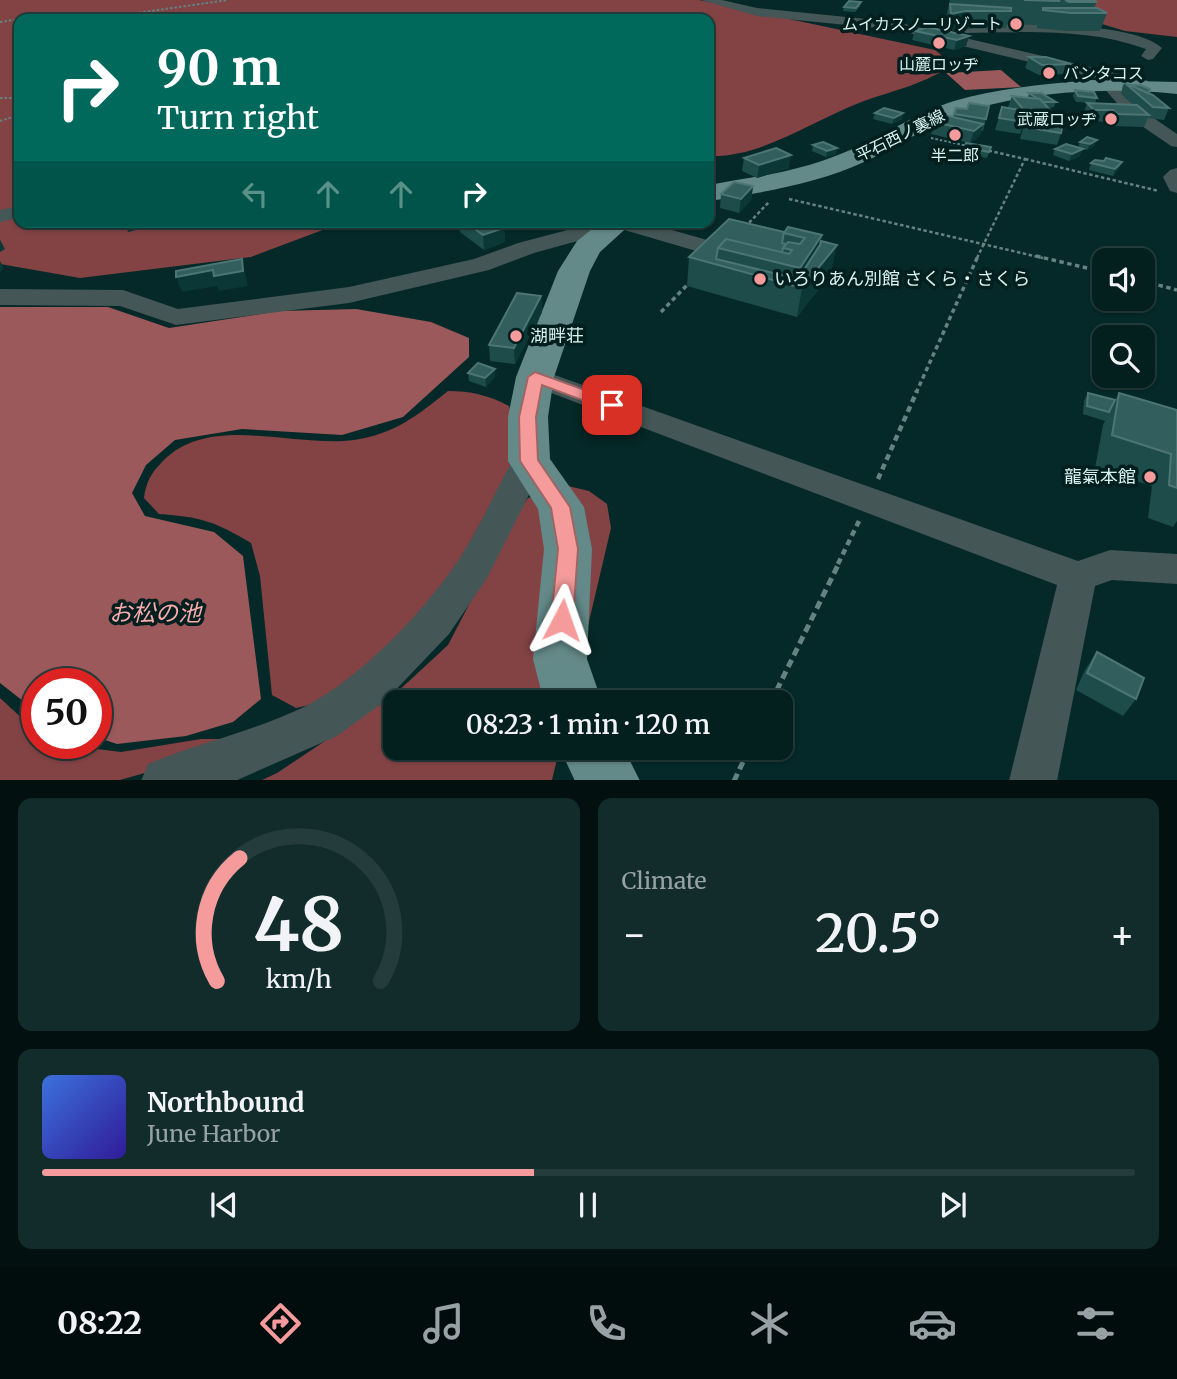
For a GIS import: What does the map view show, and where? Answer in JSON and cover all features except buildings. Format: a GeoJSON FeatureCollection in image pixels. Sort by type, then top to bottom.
{"type":"FeatureCollection","features":[{"type":"Feature","properties":{"kind":"main road","name":"平石西ノ裏線"},"geometry":{"type":"LineString","coordinates":[[714,192],[796,176],[843,162],[942,113],[987,100],[1110,86],[1177,88]]}},
{"type":"Feature","properties":{"kind":"main road"},"geometry":{"type":"LineString","coordinates":[[570,690],[561,659],[568,549],[561,507],[529,461],[528,417],[535,377],[574,271],[588,247],[611,228]]}},
{"type":"Feature","properties":{"kind":"main road"},"geometry":{"type":"LineString","coordinates":[[597,760],[609,780]]}},
{"type":"Feature","properties":{"kind":"street"},"geometry":{"type":"LineString","coordinates":[[707,0],[757,12],[896,26],[1146,85]]}},
{"type":"Feature","properties":{"kind":"street"},"geometry":{"type":"LineString","coordinates":[[873,12],[896,26]]}},
{"type":"Feature","properties":{"kind":"street"},"geometry":{"type":"LineString","coordinates":[[1007,49],[946,32],[961,29],[1040,28],[1099,34],[1141,42],[1155,48],[1148,56]]}},
{"type":"Feature","properties":{"kind":"street"},"geometry":{"type":"LineString","coordinates":[[1110,86],[1136,114],[1177,142]]}},
{"type":"Feature","properties":{"kind":"street"},"geometry":{"type":"LineString","coordinates":[[1171,190],[1172,177],[1177,174]]}},
{"type":"Feature","properties":{"kind":"street"},"geometry":{"type":"LineString","coordinates":[[0,298],[123,298],[176,317],[349,295],[481,264],[526,248],[601,228]]}},
{"type":"Feature","properties":{"kind":"street"},"geometry":{"type":"LineString","coordinates":[[631,228],[720,251]]}},
{"type":"Feature","properties":{"kind":"street"},"geometry":{"type":"LineString","coordinates":[[535,377],[1078,577],[1110,565],[1177,569]]}},
{"type":"Feature","properties":{"kind":"street"},"geometry":{"type":"LineString","coordinates":[[165,780],[237,757],[321,721],[370,687],[435,622],[474,567],[529,461]]}},
{"type":"Feature","properties":{"kind":"street"},"geometry":{"type":"LineString","coordinates":[[1033,780],[1078,577]]}},
{"type":"Feature","properties":{"kind":"path"},"geometry":{"type":"LineString","coordinates":[[128,14],[183,4],[228,0]]}},
{"type":"Feature","properties":{"kind":"path"},"geometry":{"type":"LineString","coordinates":[[904,132],[971,147]]}},
{"type":"Feature","properties":{"kind":"path"},"geometry":{"type":"LineString","coordinates":[[984,150],[1171,190]]}},
{"type":"Feature","properties":{"kind":"path"},"geometry":{"type":"LineString","coordinates":[[778,690],[869,500],[983,244],[1025,159]]}},
{"type":"Feature","properties":{"kind":"path"},"geometry":{"type":"LineString","coordinates":[[789,199],[1092,269]]}},
{"type":"Feature","properties":{"kind":"path"},"geometry":{"type":"LineString","coordinates":[[1155,284],[1177,290]]}},
{"type":"Feature","properties":{"kind":"path"},"geometry":{"type":"LineString","coordinates":[[733,780],[743,760]]}},
{"type":"Feature","properties":{"kind":"shaded area"},"geometry":{"type":"Polygon","coordinates":[[[0,0],[699,0],[935,50],[945,58],[949,67],[905,88],[859,103],[767,145],[748,151],[714,156],[714,14],[14,14],[14,228],[328,228],[251,257],[80,278],[0,264],[0,0]]]}},
{"type":"Feature","properties":{"kind":"shaded area"},"geometry":{"type":"Polygon","coordinates":[[[949,0],[1177,0],[1177,37],[1125,31],[1089,20],[975,7],[949,0]]]}},
{"type":"Feature","properties":{"kind":"shaded area"},"geometry":{"type":"Polygon","coordinates":[[[448,391],[479,394],[509,406],[515,427],[515,459],[456,568],[382,657],[327,701],[296,708],[272,695],[260,576],[251,543],[207,521],[159,514],[144,498],[150,478],[163,461],[182,447],[204,439],[228,435],[354,440],[404,423],[448,391]]]}},
{"type":"Feature","properties":{"kind":"shaded area"},"geometry":{"type":"Polygon","coordinates":[[[568,486],[589,491],[607,504],[611,528],[573,690],[399,690],[448,645],[514,518],[528,498],[568,486]]]}},
{"type":"Feature","properties":{"kind":"shaded area"},"geometry":{"type":"Polygon","coordinates":[[[0,698],[21,717],[21,759],[112,759],[112,751],[121,752],[201,739],[223,739],[173,765],[120,780],[0,780],[0,698]]]}},
{"type":"Feature","properties":{"kind":"shaded area"},"geometry":{"type":"Polygon","coordinates":[[[383,702],[383,760],[557,760],[552,780],[262,780],[277,773],[383,702]]]}},
{"type":"Feature","properties":{"kind":"water"},"geometry":{"type":"Polygon","coordinates":[[[1001,70],[1021,87],[965,90],[946,73],[1001,70]]]}},
{"type":"Feature","properties":{"kind":"water","name":"お松の池"},"geometry":{"type":"Polygon","coordinates":[[[0,307],[108,307],[169,328],[280,311],[356,309],[431,322],[469,338],[469,357],[403,417],[342,435],[242,429],[175,440],[146,465],[132,493],[145,516],[214,532],[243,556],[261,699],[233,722],[186,736],[117,744],[112,742],[112,668],[21,668],[21,699],[0,683],[0,307]]]}},
{"type":"Feature","properties":{"kind":"place","name":"ムイカスノーリゾート"},"geometry":{"type":"Point","coordinates":[1016,24]}},
{"type":"Feature","properties":{"kind":"place","name":"山麓ロッヂ"},"geometry":{"type":"Point","coordinates":[939,43]}},
{"type":"Feature","properties":{"kind":"place","name":"バンタコス"},"geometry":{"type":"Point","coordinates":[1049,73]}},
{"type":"Feature","properties":{"kind":"place","name":"武蔵ロッヂ"},"geometry":{"type":"Point","coordinates":[1111,119]}},
{"type":"Feature","properties":{"kind":"place","name":"半二郎"},"geometry":{"type":"Point","coordinates":[955,135]}},
{"type":"Feature","properties":{"kind":"place","name":"いろりあん別館 さくら・さくら"},"geometry":{"type":"Point","coordinates":[760,279]}},
{"type":"Feature","properties":{"kind":"place","name":"湖畔荘"},"geometry":{"type":"Point","coordinates":[516,336]}},
{"type":"Feature","properties":{"kind":"place","name":"龍氣本館"},"geometry":{"type":"Point","coordinates":[1150,477]}},
{"type":"Feature","properties":{"kind":"route"},"geometry":{"type":"LineString","coordinates":[[562,620],[568,549],[561,507],[529,461],[528,417],[535,377],[612,405]]}}]}
